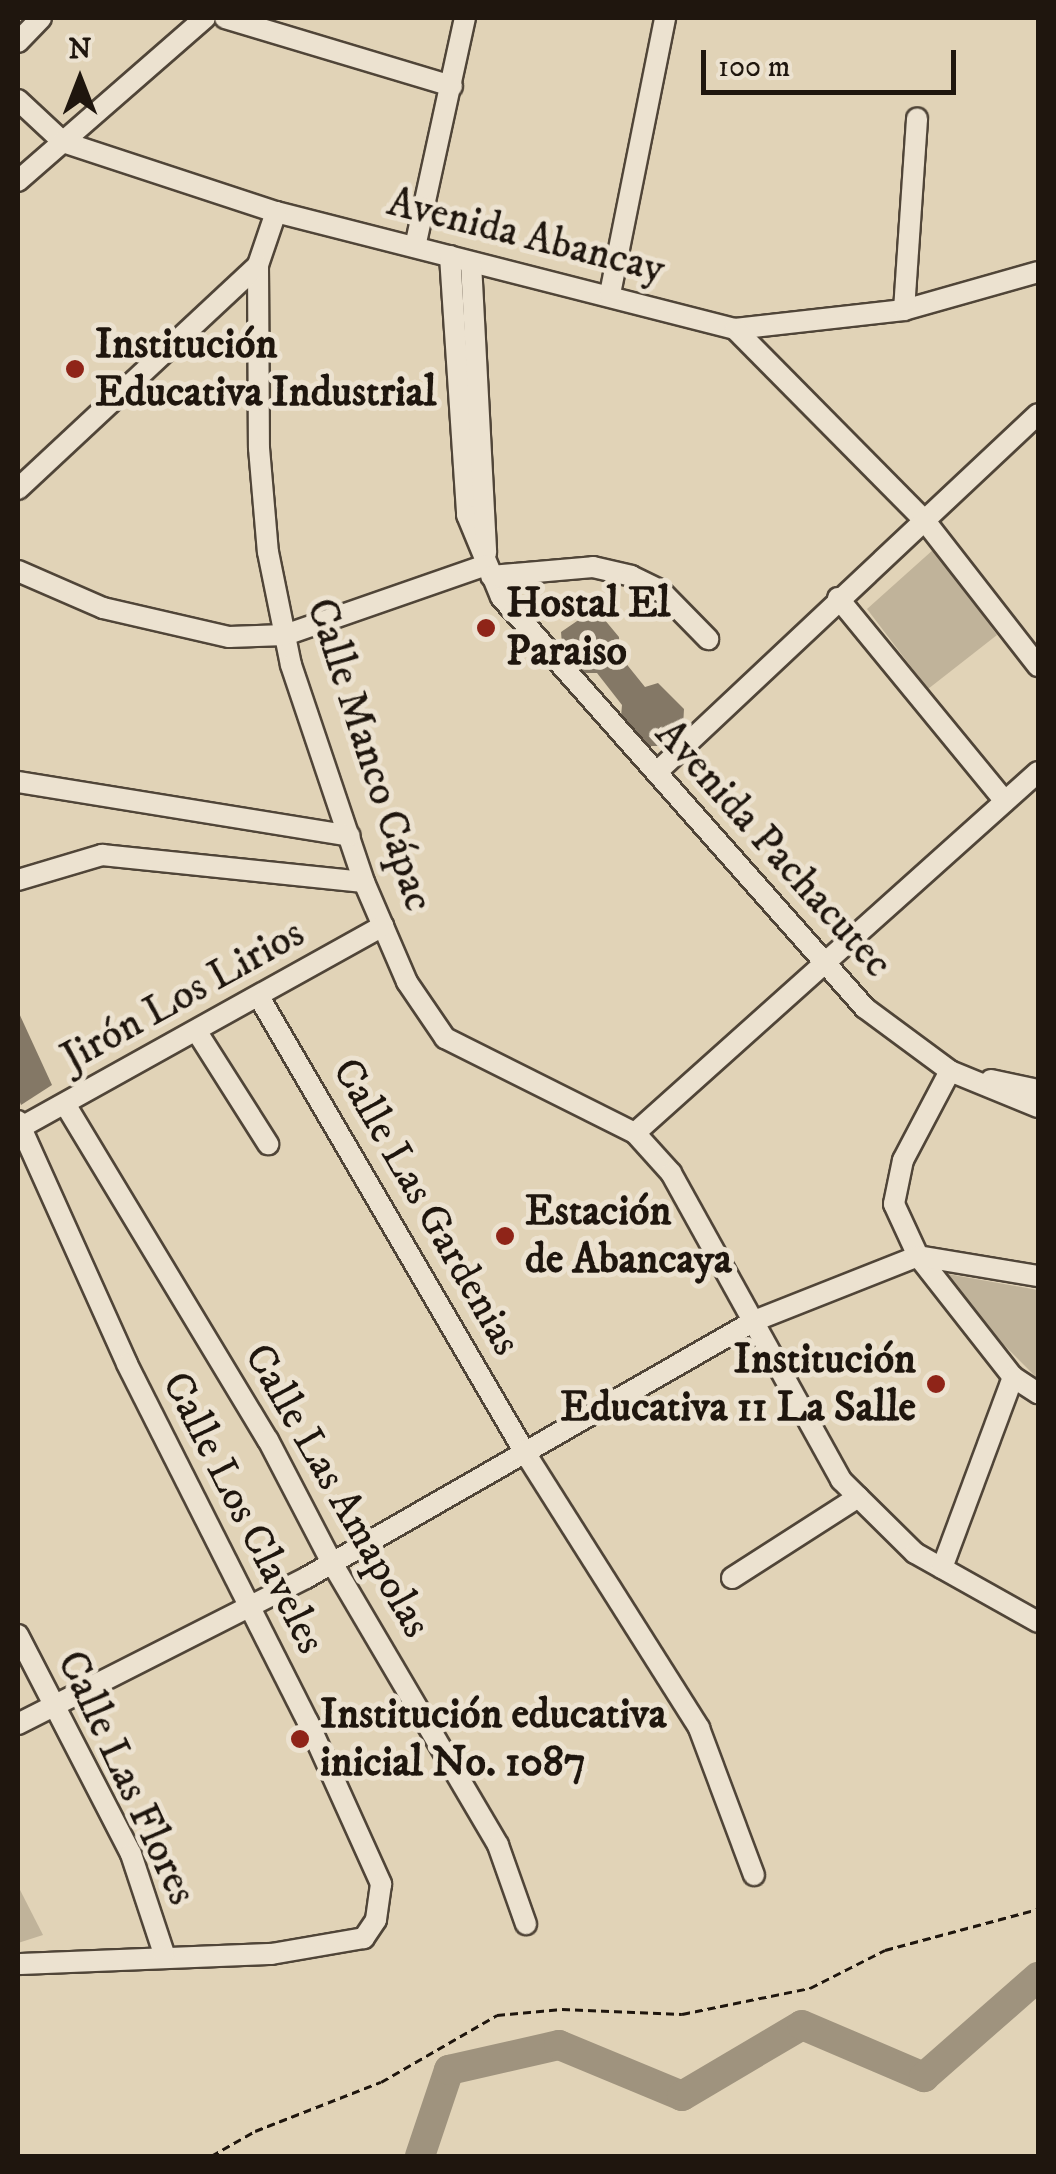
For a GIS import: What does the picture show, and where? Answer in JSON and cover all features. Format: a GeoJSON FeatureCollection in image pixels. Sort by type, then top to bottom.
{"type":"FeatureCollection","features":[{"type":"Feature","properties":{"kind":"street"},"geometry":{"type":"LineString","coordinates":[[18,42],[41,18]]}},
{"type":"Feature","properties":{"kind":"street"},"geometry":{"type":"LineString","coordinates":[[18,181],[205,18]]}},
{"type":"Feature","properties":{"kind":"street"},"geometry":{"type":"LineString","coordinates":[[225,18],[452,86]]}},
{"type":"Feature","properties":{"kind":"street"},"geometry":{"type":"LineString","coordinates":[[415,247],[465,18]]}},
{"type":"Feature","properties":{"kind":"street"},"geometry":{"type":"LineString","coordinates":[[610,294],[665,18]]}},
{"type":"Feature","properties":{"kind":"street","name":"Avenida Abancay"},"geometry":{"type":"LineString","coordinates":[[18,100],[63,142],[276,212],[610,294],[735,329],[904,310],[1038,272]]}},
{"type":"Feature","properties":{"kind":"street"},"geometry":{"type":"LineString","coordinates":[[904,310],[917,118]]}},
{"type":"Feature","properties":{"kind":"street","name":"Calle Manco Cápac"},"geometry":{"type":"LineString","coordinates":[[276,212],[258,264],[259,448],[268,552],[285,635],[364,882],[407,982],[445,1038],[635,1132]]}},
{"type":"Feature","properties":{"kind":"street","name":"Avenida Pachacutec"},"geometry":{"type":"LineString","coordinates":[[450,256],[468,515],[489,571],[554,661],[638,758],[658,771],[865,1008],[950,1071],[1038,1107]]}},
{"type":"Feature","properties":{"kind":"street"},"geometry":{"type":"LineString","coordinates":[[471,262],[489,571]]}},
{"type":"Feature","properties":{"kind":"street"},"geometry":{"type":"LineString","coordinates":[[18,489],[258,264]]}},
{"type":"Feature","properties":{"kind":"street"},"geometry":{"type":"LineString","coordinates":[[735,329],[924,520],[1038,666]]}},
{"type":"Feature","properties":{"kind":"street"},"geometry":{"type":"LineString","coordinates":[[658,771],[1038,414]]}},
{"type":"Feature","properties":{"kind":"street"},"geometry":{"type":"LineString","coordinates":[[18,572],[103,608],[230,638],[285,635],[489,571],[593,566],[630,576],[660,590],[708,639]]}},
{"type":"Feature","properties":{"kind":"street"},"geometry":{"type":"LineString","coordinates":[[838,598],[1005,801]]}},
{"type":"Feature","properties":{"kind":"street"},"geometry":{"type":"LineString","coordinates":[[1038,772],[828,966],[635,1132],[672,1173],[840,1480],[915,1553],[1038,1622]]}},
{"type":"Feature","properties":{"kind":"street"},"geometry":{"type":"LineString","coordinates":[[18,782],[350,836]]}},
{"type":"Feature","properties":{"kind":"street"},"geometry":{"type":"LineString","coordinates":[[18,880],[102,855],[364,882]]}},
{"type":"Feature","properties":{"kind":"street","name":"Jirón Los Lirios"},"geometry":{"type":"LineString","coordinates":[[19,1126],[198,1032],[383,926]]}},
{"type":"Feature","properties":{"kind":"street","name":"Calle Las Gardenias"},"geometry":{"type":"LineString","coordinates":[[259,997],[524,1450],[699,1728],[754,1876]]}},
{"type":"Feature","properties":{"kind":"street"},"geometry":{"type":"LineString","coordinates":[[198,1032],[268,1144]]}},
{"type":"Feature","properties":{"kind":"street"},"geometry":{"type":"LineString","coordinates":[[950,1071],[903,1160],[894,1204],[918,1256],[1013,1377],[1038,1393]]}},
{"type":"Feature","properties":{"kind":"street","name":"Avenida Pachacutec"},"geometry":{"type":"LineString","coordinates":[[950,1071],[1038,1090]]}},
{"type":"Feature","properties":{"kind":"street","name":"Calle Las Amapolas"},"geometry":{"type":"LineString","coordinates":[[65,1104],[268,1440],[332,1563],[498,1845],[526,1924]]}},
{"type":"Feature","properties":{"kind":"street","name":"Calle Los Claveles"},"geometry":{"type":"LineString","coordinates":[[19,1126],[246,1609],[308,1722],[381,1884],[376,1920],[364,1938],[270,1954],[164,1954]]}},
{"type":"Feature","properties":{"kind":"street"},"geometry":{"type":"LineString","coordinates":[[18,1724],[332,1563],[754,1321],[918,1256],[1038,1276]]}},
{"type":"Feature","properties":{"kind":"street"},"geometry":{"type":"LineString","coordinates":[[942,1568],[1013,1377]]}},
{"type":"Feature","properties":{"kind":"street"},"geometry":{"type":"LineString","coordinates":[[732,1578],[858,1497]]}},
{"type":"Feature","properties":{"kind":"street","name":"Calle Las Flores"},"geometry":{"type":"LineString","coordinates":[[18,1635],[131,1854],[164,1954]]}},
{"type":"Feature","properties":{"kind":"street"},"geometry":{"type":"LineString","coordinates":[[18,1964],[164,1954]]}},
{"type":"Feature","properties":{"kind":"path"},"geometry":{"type":"LineString","coordinates":[[210,2156],[254,2130],[381,2082],[497,2016],[562,2010],[682,2014],[810,1988],[885,1950],[1038,1909]]}},
{"type":"Feature","properties":{"kind":"shaded area"},"geometry":{"type":"Polygon","coordinates":[[[934,549],[997,635],[928,689],[867,609],[934,549]]]}},
{"type":"Feature","properties":{"kind":"shaded area"},"geometry":{"type":"Polygon","coordinates":[[[942,1273],[1038,1290],[1038,1379],[1004,1345],[942,1273]]]}},
{"type":"Feature","properties":{"kind":"shaded area"},"geometry":{"type":"Polygon","coordinates":[[[18,1886],[43,1935],[18,1943],[18,1886]]]}},
{"type":"Feature","properties":{"kind":"building"},"geometry":{"type":"Polygon","coordinates":[[[580,619],[604,619],[619,637],[620,656],[645,687],[658,683],[684,709],[683,727],[660,746],[635,746],[620,728],[622,705],[597,673],[577,673],[563,657],[561,632],[580,619]]]}},
{"type":"Feature","properties":{"kind":"building"},"geometry":{"type":"Polygon","coordinates":[[[18,1011],[52,1085],[21,1105],[18,1097],[18,1011]]]}},
{"type":"Feature","properties":{"kind":"waterway"},"geometry":{"type":"LineString","coordinates":[[420,2156],[449,2070],[559,2045],[682,2096],[802,2025],[924,2077],[1038,1977]]}},
{"type":"Feature","properties":{"kind":"place","name":"Institución Educativa Industrial"},"geometry":{"type":"Point","coordinates":[75,369]}},
{"type":"Feature","properties":{"kind":"place","name":"Hostal El Paraiso"},"geometry":{"type":"Point","coordinates":[486,628]}},
{"type":"Feature","properties":{"kind":"place","name":"Estación de Abancaya"},"geometry":{"type":"Point","coordinates":[505,1236]}},
{"type":"Feature","properties":{"kind":"place","name":"Institución Educativa 11 La Salle"},"geometry":{"type":"Point","coordinates":[936,1384]}},
{"type":"Feature","properties":{"kind":"place","name":"Institución educativa inicial No. 1087"},"geometry":{"type":"Point","coordinates":[300,1739]}}]}
